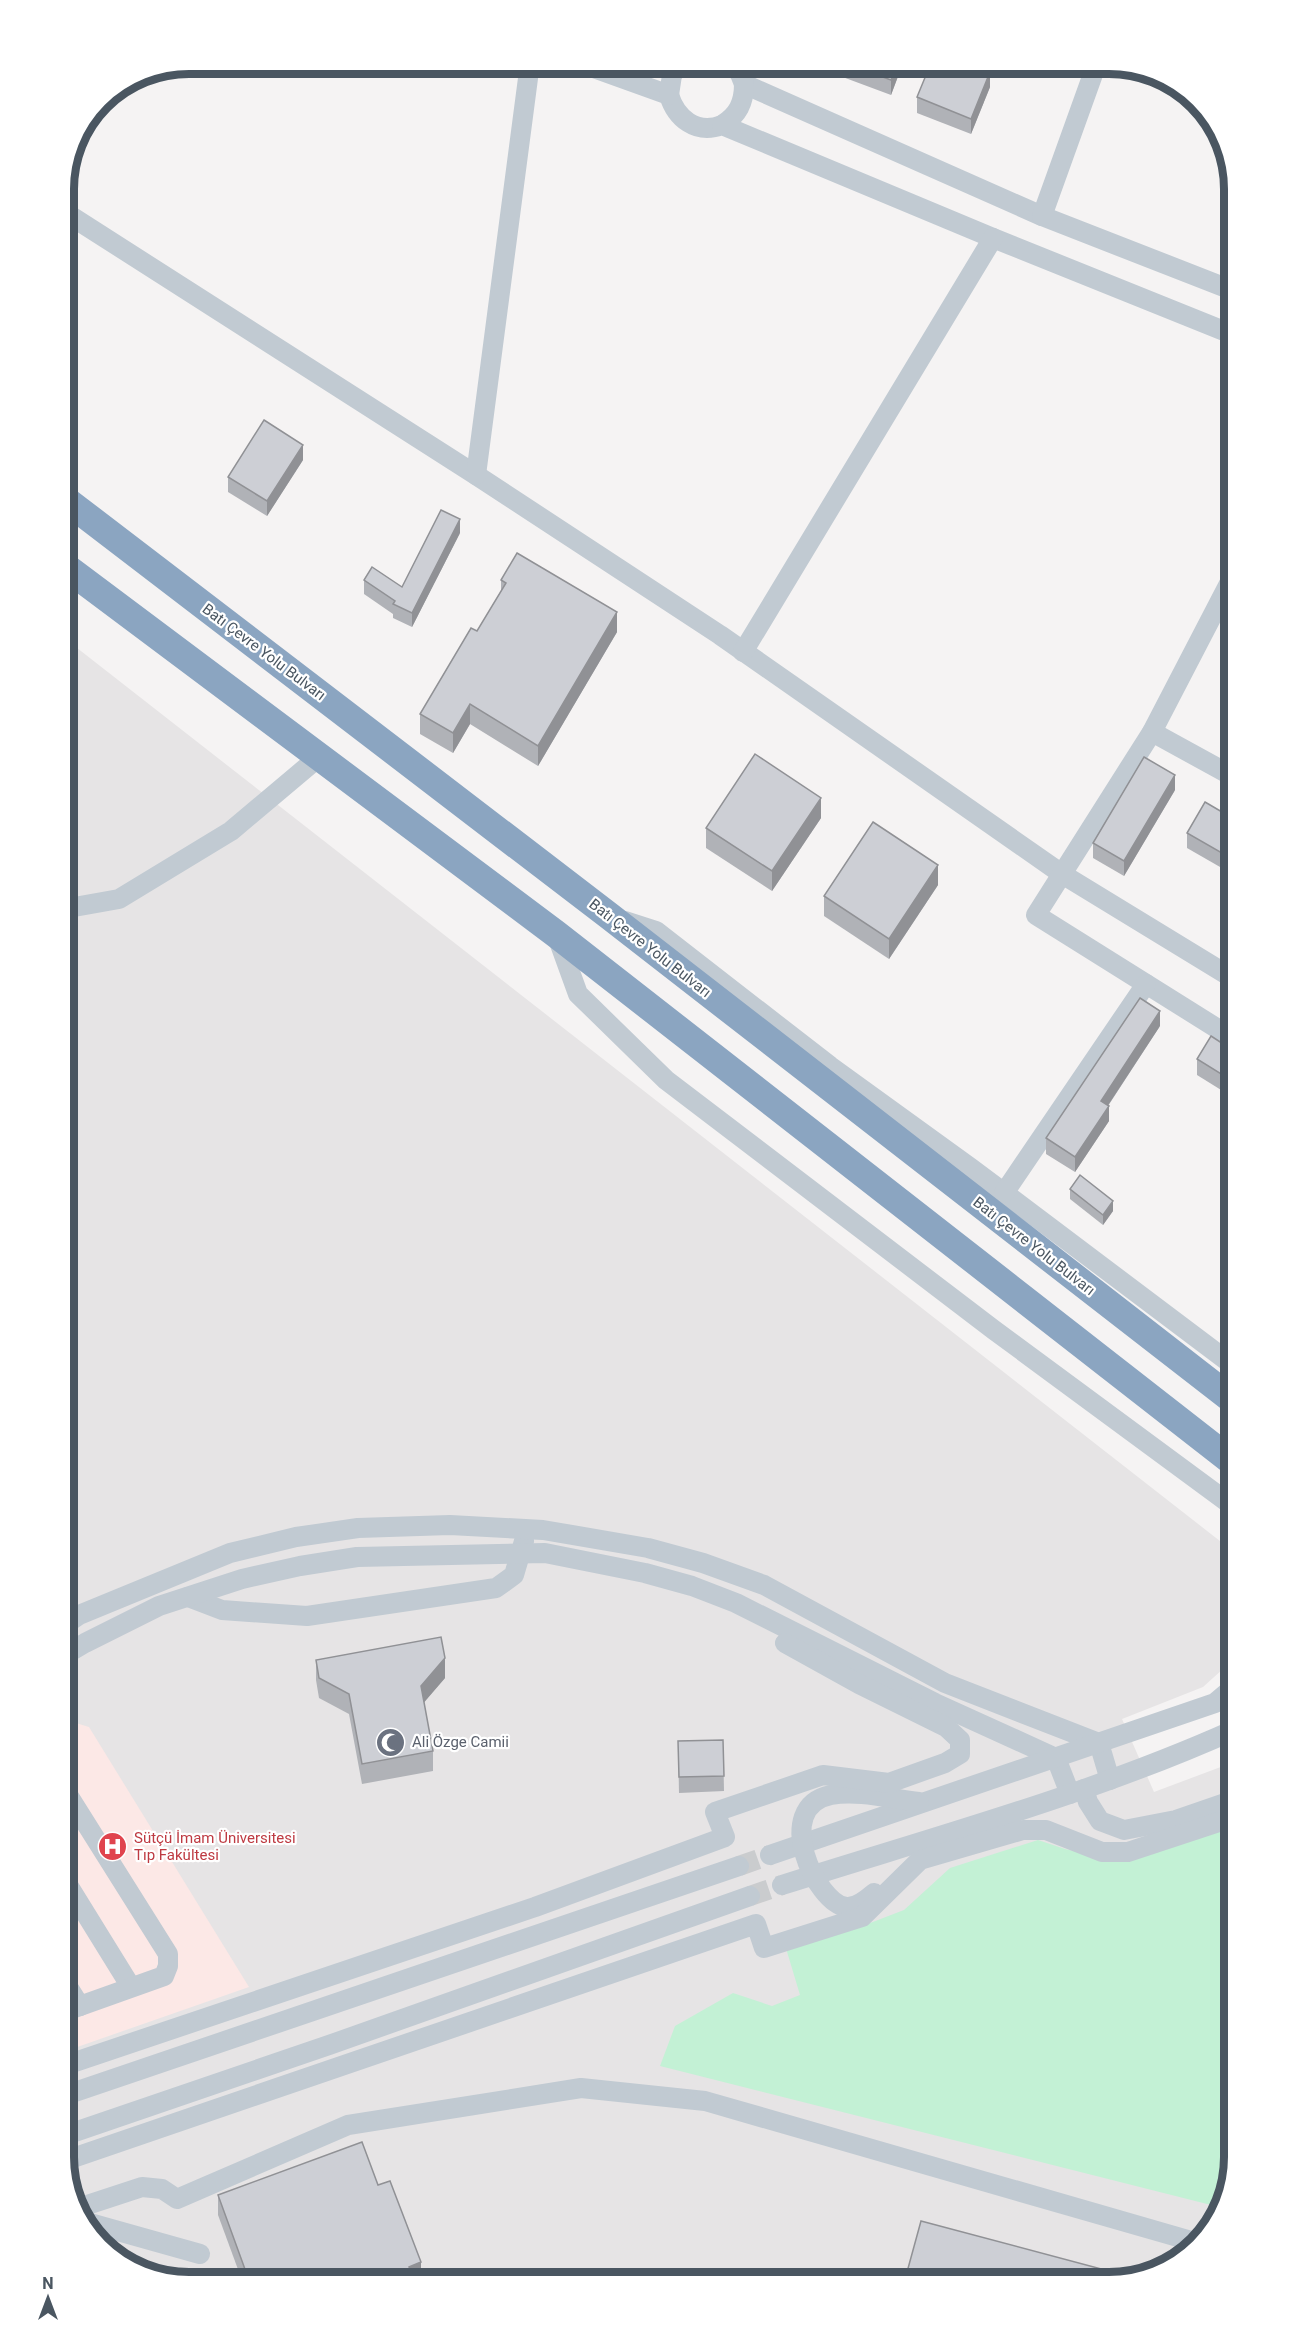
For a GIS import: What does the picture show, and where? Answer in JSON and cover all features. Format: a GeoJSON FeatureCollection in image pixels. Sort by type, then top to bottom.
{"type":"FeatureCollection","features":[{"type":"Feature","properties":{"kind":"highway","name":"Batı Çevre Yolu Bulvarı"},"geometry":{"type":"LineString","coordinates":[[74,506],[608,915],[1224,1393]]}},
{"type":"Feature","properties":{"kind":"highway"},"geometry":{"type":"LineString","coordinates":[[74,573],[556,934],[1224,1455]]}},
{"type":"Feature","properties":{"kind":"street"},"geometry":{"type":"LineString","coordinates":[[476,475],[529,74]]}},
{"type":"Feature","properties":{"kind":"street"},"geometry":{"type":"LineString","coordinates":[[611,74],[669,95]]}},
{"type":"Feature","properties":{"kind":"street"},"geometry":{"type":"LineString","coordinates":[[673,74],[669,95],[677,112],[692,125],[704,128],[722,125],[736,114],[741,105],[744,84],[740,74]]}},
{"type":"Feature","properties":{"kind":"street"},"geometry":{"type":"LineString","coordinates":[[1042,216],[1093,74]]}},
{"type":"Feature","properties":{"kind":"street"},"geometry":{"type":"LineString","coordinates":[[744,84],[1042,216],[1224,287]]}},
{"type":"Feature","properties":{"kind":"street"},"geometry":{"type":"LineString","coordinates":[[722,125],[993,238],[1224,330]]}},
{"type":"Feature","properties":{"kind":"street"},"geometry":{"type":"LineString","coordinates":[[74,218],[476,475],[743,652],[1062,874],[1224,973]]}},
{"type":"Feature","properties":{"kind":"street"},"geometry":{"type":"LineString","coordinates":[[743,652],[993,238]]}},
{"type":"Feature","properties":{"kind":"street"},"geometry":{"type":"LineString","coordinates":[[1224,593],[1152,732],[1036,915],[1224,1033]]}},
{"type":"Feature","properties":{"kind":"street"},"geometry":{"type":"LineString","coordinates":[[1152,732],[1224,772]]}},
{"type":"Feature","properties":{"kind":"street"},"geometry":{"type":"LineString","coordinates":[[74,907],[119,899],[231,831],[320,756]]}},
{"type":"Feature","properties":{"kind":"street"},"geometry":{"type":"LineString","coordinates":[[608,915],[656,932],[830,1066],[1224,1358]]}},
{"type":"Feature","properties":{"kind":"street"},"geometry":{"type":"LineString","coordinates":[[556,934],[579,994],[666,1080],[994,1330],[1224,1500]]}},
{"type":"Feature","properties":{"kind":"street"},"geometry":{"type":"LineString","coordinates":[[1004,1193],[1146,984]]}},
{"type":"Feature","properties":{"kind":"street"},"geometry":{"type":"LineString","coordinates":[[74,1619],[220,1557],[296,1537],[358,1528],[450,1526],[526,1530],[648,1548],[703,1563],[764,1585],[945,1683],[1099,1743]]}},
{"type":"Feature","properties":{"kind":"street"},"geometry":{"type":"LineString","coordinates":[[188,1597],[222,1610],[307,1616],[496,1588],[514,1575],[526,1530]]}},
{"type":"Feature","properties":{"kind":"street"},"geometry":{"type":"LineString","coordinates":[[74,1650],[159,1606],[242,1579],[300,1566],[357,1557],[521,1553],[556,1555],[645,1573],[692,1586],[736,1603],[935,1703],[1056,1758],[1077,1792],[1088,1802],[1100,1821],[1124,1830],[1176,1820],[1224,1803]]}},
{"type":"Feature","properties":{"kind":"street"},"geometry":{"type":"LineString","coordinates":[[74,2062],[535,1907],[725,1837],[715,1812],[823,1775],[889,1783],[945,1763],[960,1754],[960,1740],[946,1727],[859,1684],[785,1643]]}},
{"type":"Feature","properties":{"kind":"street"},"geometry":{"type":"LineString","coordinates":[[770,1855],[1215,1703],[1224,1695]]}},
{"type":"Feature","properties":{"kind":"street"},"geometry":{"type":"LineString","coordinates":[[782,1885],[1077,1792],[1224,1734]]}},
{"type":"Feature","properties":{"kind":"street"},"geometry":{"type":"LineString","coordinates":[[1099,1743],[1110,1780]]}},
{"type":"Feature","properties":{"kind":"street"},"geometry":{"type":"LineString","coordinates":[[924,1803],[869,1796],[830,1796],[808,1808],[800,1831],[801,1845],[814,1875],[836,1903],[846,1907],[858,1905],[887,1883],[931,1837]]}},
{"type":"Feature","properties":{"kind":"street"},"geometry":{"type":"LineString","coordinates":[[74,1804],[168,1954],[168,1966],[164,1976],[74,2008]]}},
{"type":"Feature","properties":{"kind":"street"},"geometry":{"type":"LineString","coordinates":[[74,2158],[756,1924],[764,1948],[862,1917],[920,1860],[977,1843],[1023,1830],[1046,1830],[1102,1852],[1128,1852],[1224,1820]]}},
{"type":"Feature","properties":{"kind":"street"},"geometry":{"type":"LineString","coordinates":[[74,2092],[739,1866]]}},
{"type":"Feature","properties":{"kind":"street"},"geometry":{"type":"LineString","coordinates":[[74,1895],[131,1987]]}},
{"type":"Feature","properties":{"kind":"street"},"geometry":{"type":"LineString","coordinates":[[74,2132],[750,1896]]}},
{"type":"Feature","properties":{"kind":"street"},"geometry":{"type":"LineString","coordinates":[[84,2206],[142,2187],[162,2189],[177,2199],[348,2125],[581,2088],[705,2101],[1189,2240]]}},
{"type":"Feature","properties":{"kind":"street"},"geometry":{"type":"LineString","coordinates":[[95,2224],[200,2254]]}},
{"type":"Feature","properties":{"kind":"shaded area"},"geometry":{"type":"Polygon","coordinates":[[[74,646],[1224,1544],[1224,1668],[1203,1687],[1122,1719],[1154,1792],[1224,1766],[1223,2173],[1215,2202],[1200,2228],[1179,2249],[1153,2264],[1116,2272],[181,2272],[138,2261],[107,2239],[97,2228],[82,2202],[74,2173],[74,646]]]}},
{"type":"Feature","properties":{"kind":"shaded area","name":"Sütçü İmam Üniversitesi Tıp Fakültesi"},"geometry":{"type":"Polygon","coordinates":[[[74,1722],[89,1727],[249,1987],[74,2048],[74,1722]]]}},
{"type":"Feature","properties":{"kind":"green space"},"geometry":{"type":"Polygon","coordinates":[[[1224,1829],[1224,2158],[1220,2187],[1213,2206],[660,2066],[675,2026],[733,1993],[772,2006],[800,1995],[785,1945],[852,1930],[904,1910],[950,1868],[1038,1840],[1065,1849],[1118,1861],[1224,1829]]]}},
{"type":"Feature","properties":{"kind":"building"},"geometry":{"type":"Polygon","coordinates":[[[875,74],[893,74],[891,80],[875,74]]]}},
{"type":"Feature","properties":{"kind":"building"},"geometry":{"type":"Polygon","coordinates":[[[926,74],[989,74],[971,119],[917,97],[926,74]]]}},
{"type":"Feature","properties":{"kind":"building"},"geometry":{"type":"Polygon","coordinates":[[[264,420],[303,445],[267,501],[228,477],[264,420]]]}},
{"type":"Feature","properties":{"kind":"building"},"geometry":{"type":"Polygon","coordinates":[[[441,510],[460,519],[412,613],[393,604],[395,601],[364,580],[372,567],[402,587],[441,510]]]}},
{"type":"Feature","properties":{"kind":"building"},"geometry":{"type":"Polygon","coordinates":[[[517,553],[617,612],[538,746],[470,704],[453,733],[420,714],[471,628],[477,631],[506,583],[501,580],[517,553]]]}},
{"type":"Feature","properties":{"kind":"building"},"geometry":{"type":"Polygon","coordinates":[[[755,754],[821,798],[772,871],[706,828],[755,754]]]}},
{"type":"Feature","properties":{"kind":"building"},"geometry":{"type":"Polygon","coordinates":[[[1144,757],[1175,775],[1124,861],[1093,843],[1144,757]]]}},
{"type":"Feature","properties":{"kind":"building"},"geometry":{"type":"Polygon","coordinates":[[[1205,802],[1224,813],[1224,854],[1187,833],[1205,802]]]}},
{"type":"Feature","properties":{"kind":"building"},"geometry":{"type":"Polygon","coordinates":[[[873,822],[938,865],[889,939],[824,896],[873,822]]]}},
{"type":"Feature","properties":{"kind":"building"},"geometry":{"type":"Polygon","coordinates":[[[1140,998],[1160,1011],[1101,1101],[1109,1106],[1075,1157],[1046,1138],[1140,998]]]}},
{"type":"Feature","properties":{"kind":"building"},"geometry":{"type":"Polygon","coordinates":[[[1211,1036],[1224,1044],[1224,1076],[1197,1059],[1211,1036]]]}},
{"type":"Feature","properties":{"kind":"building"},"geometry":{"type":"Polygon","coordinates":[[[1080,1175],[1113,1201],[1103,1215],[1070,1189],[1080,1175]]]}},
{"type":"Feature","properties":{"kind":"building","name":"Ali Özge Camii"},"geometry":{"type":"Polygon","coordinates":[[[441,1637],[445,1658],[421,1686],[433,1751],[362,1764],[349,1694],[319,1678],[316,1660],[441,1637]]]}},
{"type":"Feature","properties":{"kind":"building"},"geometry":{"type":"Polygon","coordinates":[[[723,1740],[724,1776],[679,1777],[678,1741],[723,1740]]]}},
{"type":"Feature","properties":{"kind":"building"},"geometry":{"type":"Polygon","coordinates":[[[362,2142],[378,2185],[390,2181],[421,2262],[409,2267],[411,2272],[246,2272],[218,2195],[362,2142]]]}},
{"type":"Feature","properties":{"kind":"building"},"geometry":{"type":"Polygon","coordinates":[[[921,2221],[1112,2272],[1108,2272],[907,2272],[921,2221]]]}},
{"type":"Feature","properties":{"kind":"tunnel"},"geometry":{"type":"LineString","coordinates":[[739,1866],[770,1855]]}},
{"type":"Feature","properties":{"kind":"tunnel"},"geometry":{"type":"LineString","coordinates":[[750,1896],[782,1885]]}},
{"type":"Feature","properties":{"kind":"place","name":"Ali Özge Camii"},"geometry":{"type":"Point","coordinates":[391,1742]}},
{"type":"Feature","properties":{"kind":"place","name":"Sütçü İmam Üniversitesi Tıp Fakültesi"},"geometry":{"type":"Point","coordinates":[113,1847]}}]}
